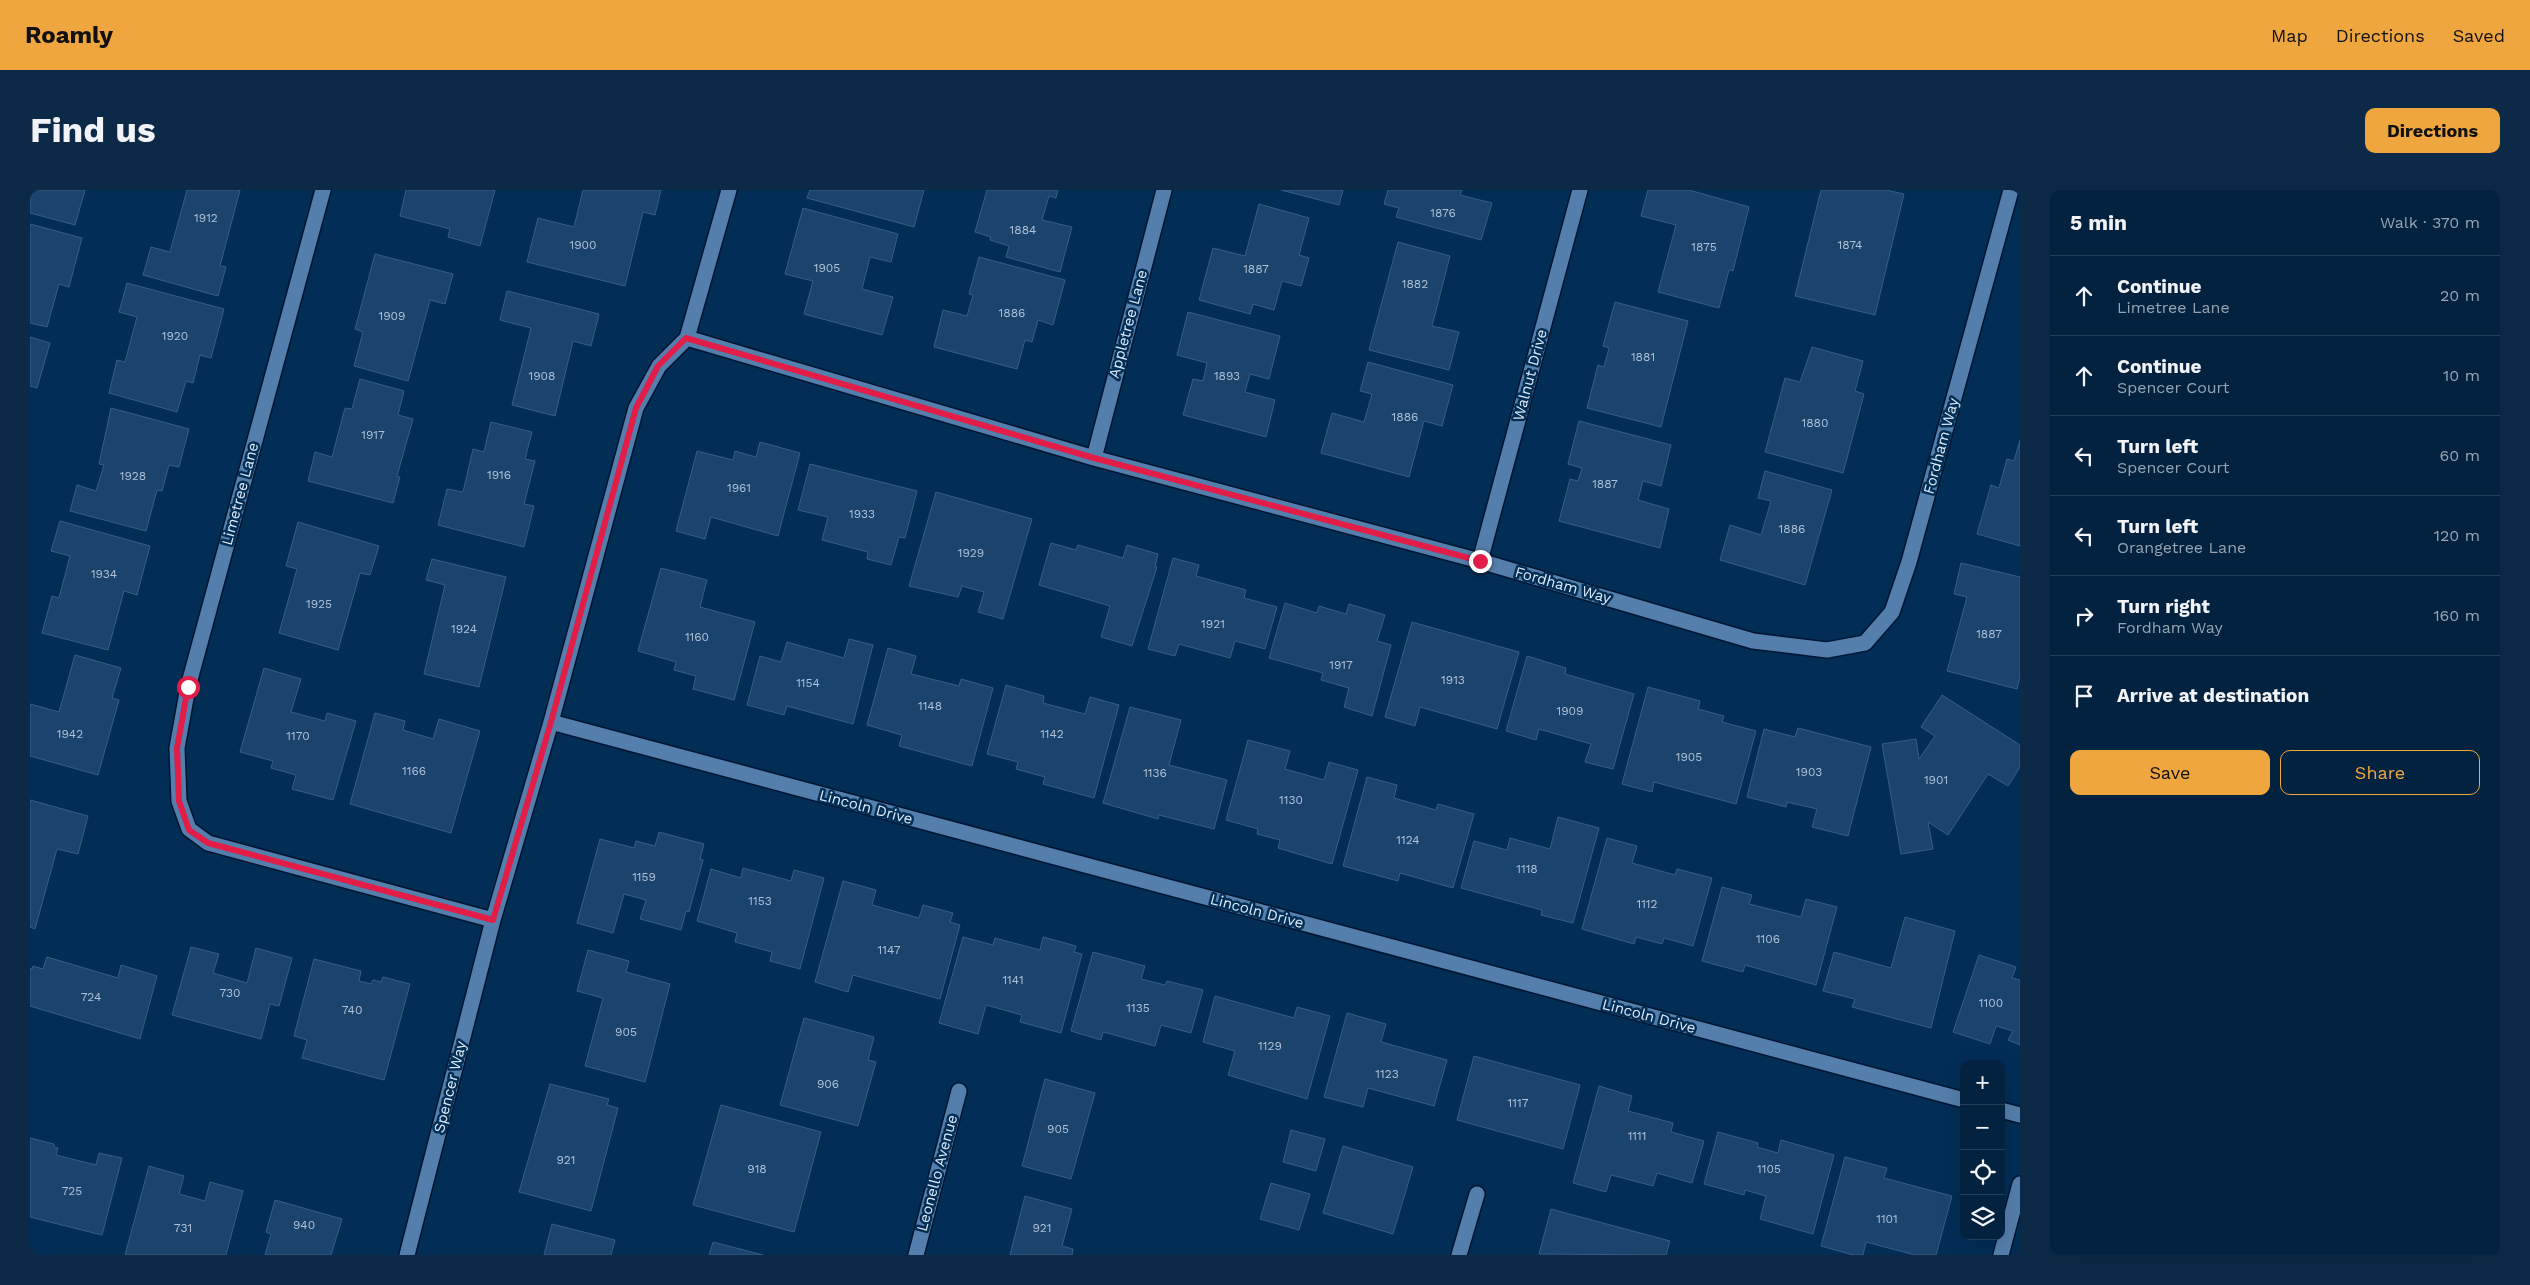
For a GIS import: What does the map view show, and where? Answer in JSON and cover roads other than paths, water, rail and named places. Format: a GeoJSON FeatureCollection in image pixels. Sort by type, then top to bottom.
{"type":"FeatureCollection","features":[{"type":"Feature","properties":{"kind":"street","name":"Limetree Lane"},"geometry":{"type":"LineString","coordinates":[[324,190],[188,687],[177,748],[179,801],[189,830],[208,843],[493,920]]}},
{"type":"Feature","properties":{"kind":"street"},"geometry":{"type":"LineString","coordinates":[[686,338],[728,190]]}},
{"type":"Feature","properties":{"kind":"street","name":"Appletree Lane"},"geometry":{"type":"LineString","coordinates":[[1094,458],[1164,190]]}},
{"type":"Feature","properties":{"kind":"street","name":"Walnut Drive"},"geometry":{"type":"LineString","coordinates":[[1480,561],[1580,190]]}},
{"type":"Feature","properties":{"kind":"street","name":"Fordham Way"},"geometry":{"type":"LineString","coordinates":[[686,338],[1094,458],[1480,561],[1753,641],[1827,650],[1865,643],[1892,612],[1909,562],[2011,190]]}},
{"type":"Feature","properties":{"kind":"street","name":"Spencer Way"},"geometry":{"type":"LineString","coordinates":[[407,1255],[493,920],[551,722],[636,408],[658,366],[686,338]]}},
{"type":"Feature","properties":{"kind":"street","name":"Lincoln Drive"},"geometry":{"type":"LineString","coordinates":[[551,722],[1960,1099]]}},
{"type":"Feature","properties":{"kind":"street","name":"Leonello Avenue"},"geometry":{"type":"LineString","coordinates":[[916,1255],[959,1090]]}},
{"type":"Feature","properties":{"kind":"street"},"geometry":{"type":"LineString","coordinates":[[2005,1111],[2020,1115]]}},
{"type":"Feature","properties":{"kind":"street"},"geometry":{"type":"LineString","coordinates":[[2001,1255],[2020,1184]]}},
{"type":"Feature","properties":{"kind":"street"},"geometry":{"type":"LineString","coordinates":[[1460,1255],[1477,1194]]}}]}
